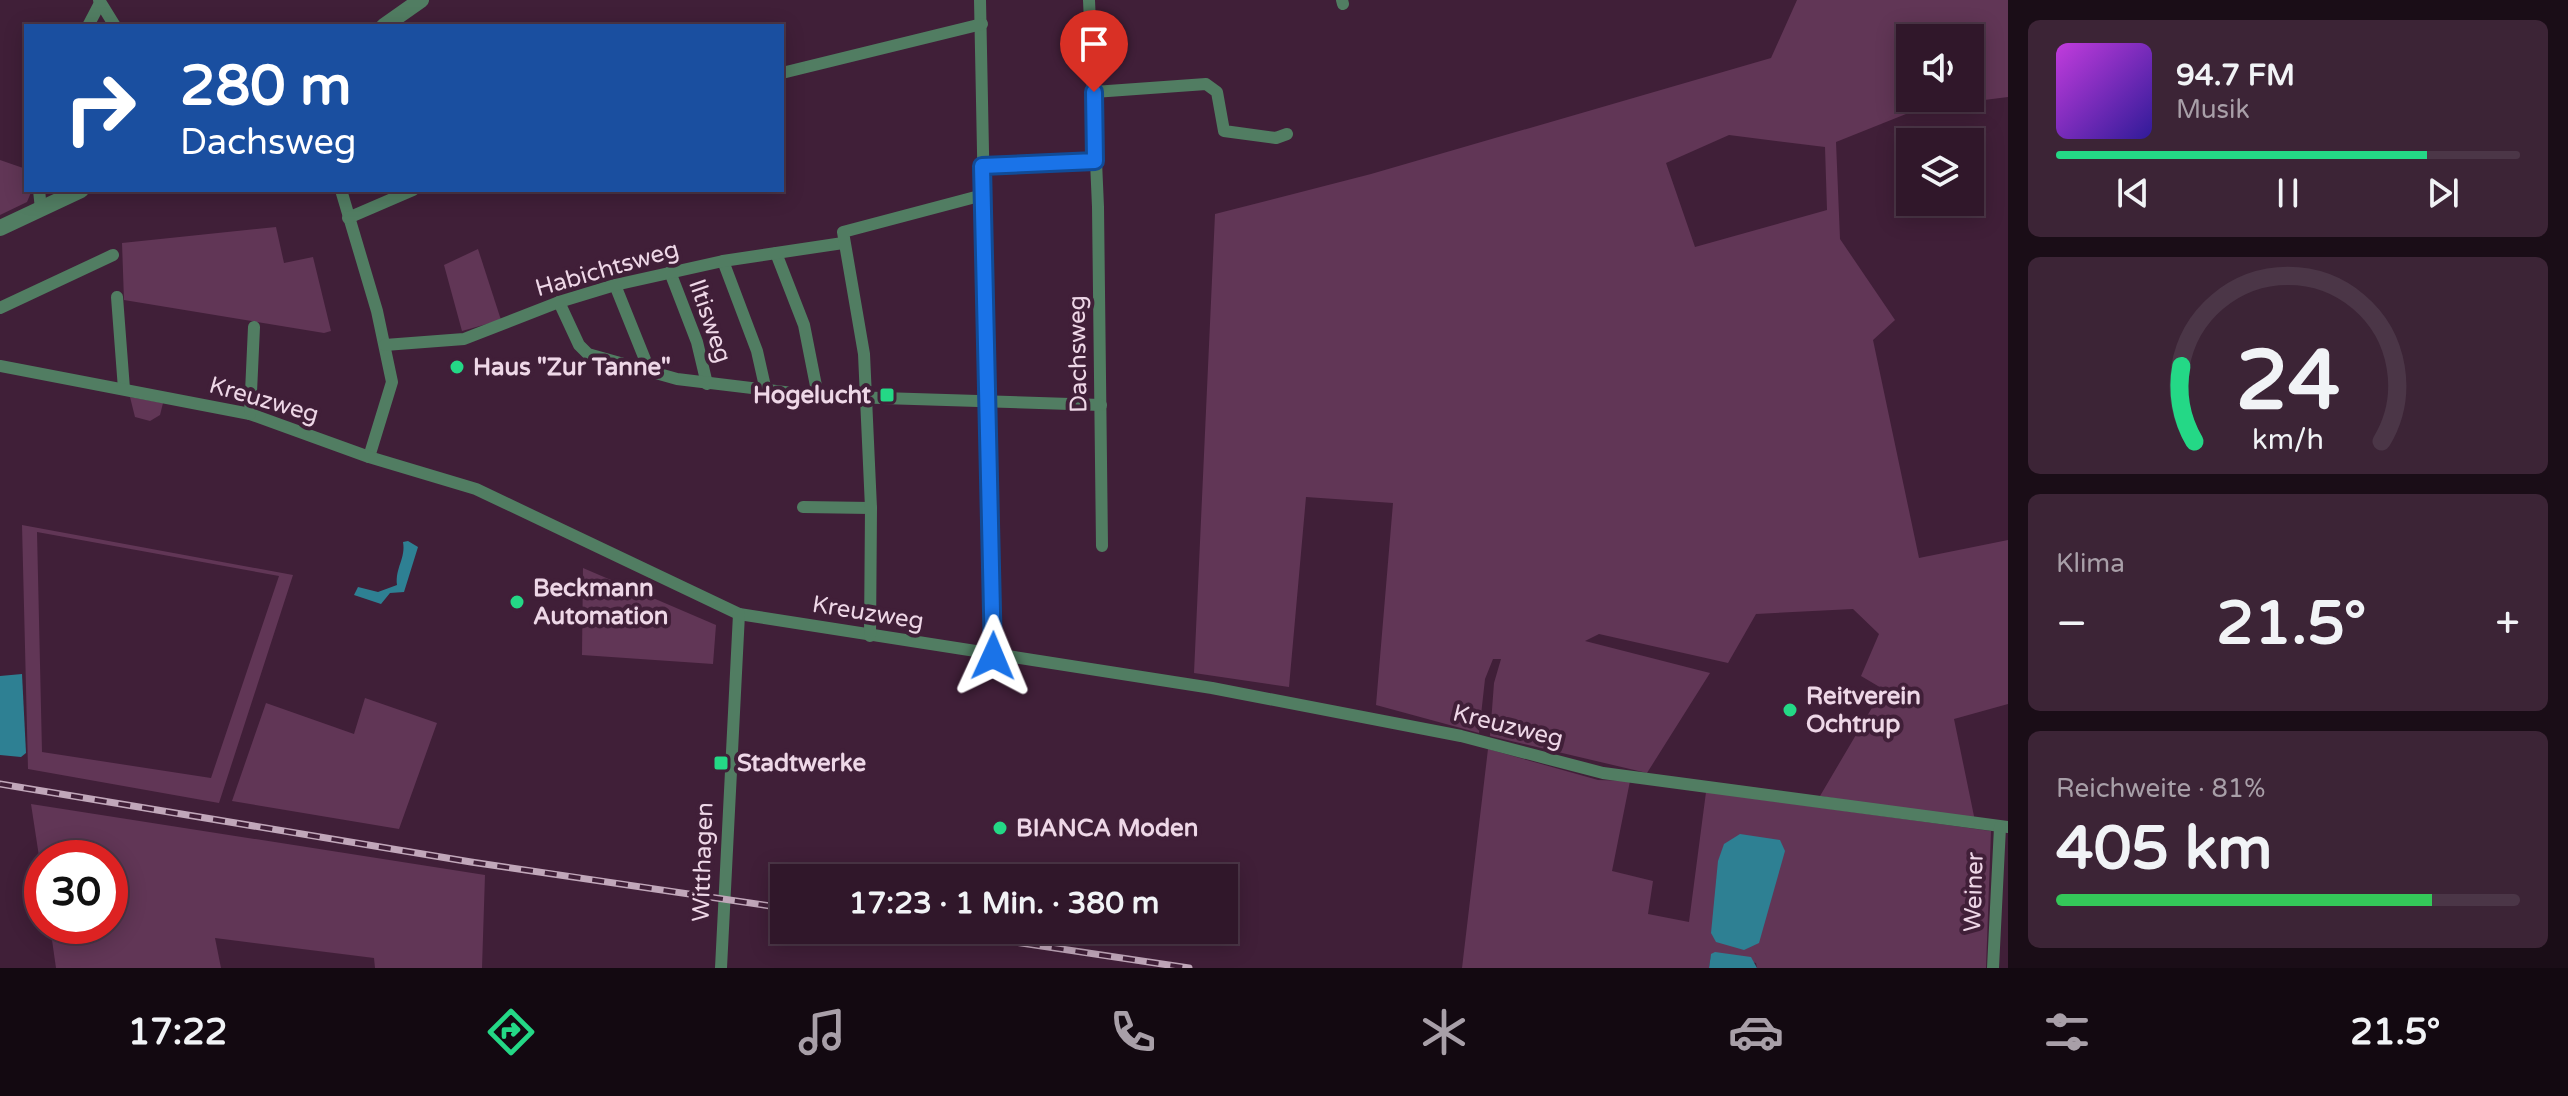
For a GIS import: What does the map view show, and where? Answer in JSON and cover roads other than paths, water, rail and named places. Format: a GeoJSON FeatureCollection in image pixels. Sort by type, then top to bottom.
{"type":"FeatureCollection","features":[{"type":"Feature","properties":{"kind":"street"},"geometry":{"type":"LineString","coordinates":[[374,24],[404,0]]}},
{"type":"Feature","properties":{"kind":"street"},"geometry":{"type":"LineString","coordinates":[[387,24],[421,0]]}},
{"type":"Feature","properties":{"kind":"street"},"geometry":{"type":"LineString","coordinates":[[980,0],[993,656]]}},
{"type":"Feature","properties":{"kind":"street","name":"Dachsweg"},"geometry":{"type":"LineString","coordinates":[[1089,0],[1094,92],[1102,546]]}},
{"type":"Feature","properties":{"kind":"street"},"geometry":{"type":"LineString","coordinates":[[89,24],[100,1]]}},
{"type":"Feature","properties":{"kind":"street"},"geometry":{"type":"LineString","coordinates":[[100,1],[114,24]]}},
{"type":"Feature","properties":{"kind":"street"},"geometry":{"type":"LineString","coordinates":[[784,73],[982,24]]}},
{"type":"Feature","properties":{"kind":"street"},"geometry":{"type":"LineString","coordinates":[[1094,92],[1206,84],[1217,92],[1224,131],[1276,138],[1287,134]]}},
{"type":"Feature","properties":{"kind":"street"},"geometry":{"type":"LineString","coordinates":[[982,166],[1095,161]]}},
{"type":"Feature","properties":{"kind":"street"},"geometry":{"type":"LineString","coordinates":[[39,192],[41,209]]}},
{"type":"Feature","properties":{"kind":"street"},"geometry":{"type":"LineString","coordinates":[[0,228],[77,192]]}},
{"type":"Feature","properties":{"kind":"street"},"geometry":{"type":"LineString","coordinates":[[342,192],[385,345],[392,382],[369,457]]}},
{"type":"Feature","properties":{"kind":"street"},"geometry":{"type":"LineString","coordinates":[[348,218],[408,192]]}},
{"type":"Feature","properties":{"kind":"street"},"geometry":{"type":"LineString","coordinates":[[870,636],[871,508],[866,400],[859,314],[843,232],[983,195]]}},
{"type":"Feature","properties":{"kind":"street","name":"Habichtsweg"},"geometry":{"type":"LineString","coordinates":[[385,345],[464,339],[559,302],[615,285],[723,261],[843,243]]}},
{"type":"Feature","properties":{"kind":"street"},"geometry":{"type":"LineString","coordinates":[[776,253],[804,325],[818,396]]}},
{"type":"Feature","properties":{"kind":"street"},"geometry":{"type":"LineString","coordinates":[[0,308],[113,255]]}},
{"type":"Feature","properties":{"kind":"street"},"geometry":{"type":"LineString","coordinates":[[723,261],[757,351],[766,391]]}},
{"type":"Feature","properties":{"kind":"street","name":"Iltisweg"},"geometry":{"type":"LineString","coordinates":[[670,272],[697,342],[707,384]]}},
{"type":"Feature","properties":{"kind":"street"},"geometry":{"type":"LineString","coordinates":[[615,285],[650,372]]}},
{"type":"Feature","properties":{"kind":"street"},"geometry":{"type":"LineString","coordinates":[[117,297],[124,389]]}},
{"type":"Feature","properties":{"kind":"street"},"geometry":{"type":"LineString","coordinates":[[559,302],[579,345],[588,354],[707,384],[866,400],[1101,405]]}},
{"type":"Feature","properties":{"kind":"street"},"geometry":{"type":"LineString","coordinates":[[250,414],[254,327]]}},
{"type":"Feature","properties":{"kind":"street","name":"Kreuzweg"},"geometry":{"type":"LineString","coordinates":[[0,366],[250,414],[369,457],[476,489],[739,614],[1212,688],[1427,729],[1603,773],[2004,827]]}},
{"type":"Feature","properties":{"kind":"street"},"geometry":{"type":"LineString","coordinates":[[803,507],[871,508]]}},
{"type":"Feature","properties":{"kind":"street","name":"Witthagen"},"geometry":{"type":"LineString","coordinates":[[721,968],[739,614]]}},
{"type":"Feature","properties":{"kind":"street","name":"Weiner"},"geometry":{"type":"LineString","coordinates":[[1993,968],[2004,827]]}},
{"type":"Feature","properties":{"kind":"water"},"geometry":{"type":"Polygon","coordinates":[[[408,541],[418,547],[404,592],[390,593],[381,604],[354,595],[358,587],[378,592],[397,585],[403,542],[408,541]]]}},
{"type":"Feature","properties":{"kind":"water"},"geometry":{"type":"Polygon","coordinates":[[[22,674],[26,753],[21,757],[0,755],[0,676],[22,674]]]}},
{"type":"Feature","properties":{"kind":"water"},"geometry":{"type":"Polygon","coordinates":[[[1740,834],[1780,840],[1785,851],[1759,943],[1744,950],[1716,942],[1711,933],[1718,861],[1724,844],[1740,834]]]}},
{"type":"Feature","properties":{"kind":"water"},"geometry":{"type":"Polygon","coordinates":[[[1711,954],[1751,957],[1757,968],[1709,968],[1711,954]]]}},
{"type":"Feature","properties":{"kind":"railway"},"geometry":{"type":"LineString","coordinates":[[0,784],[471,862],[770,906]]}},
{"type":"Feature","properties":{"kind":"railway"},"geometry":{"type":"LineString","coordinates":[[1027,944],[1189,968]]}},
{"type":"Feature","properties":{"kind":"place","name":"Haus \"Zur Tanne\""},"geometry":{"type":"Point","coordinates":[457,367]}},
{"type":"Feature","properties":{"kind":"place","name":"Hogelucht"},"geometry":{"type":"Point","coordinates":[887,395]}},
{"type":"Feature","properties":{"kind":"place","name":"Beckmann Automation"},"geometry":{"type":"Point","coordinates":[517,602]}},
{"type":"Feature","properties":{"kind":"place","name":"Reitverein Ochtrup"},"geometry":{"type":"Point","coordinates":[1790,710]}},
{"type":"Feature","properties":{"kind":"place","name":"Stadtwerke"},"geometry":{"type":"Point","coordinates":[721,763]}},
{"type":"Feature","properties":{"kind":"place","name":"BIANCA Moden"},"geometry":{"type":"Point","coordinates":[1000,828]}}]}
